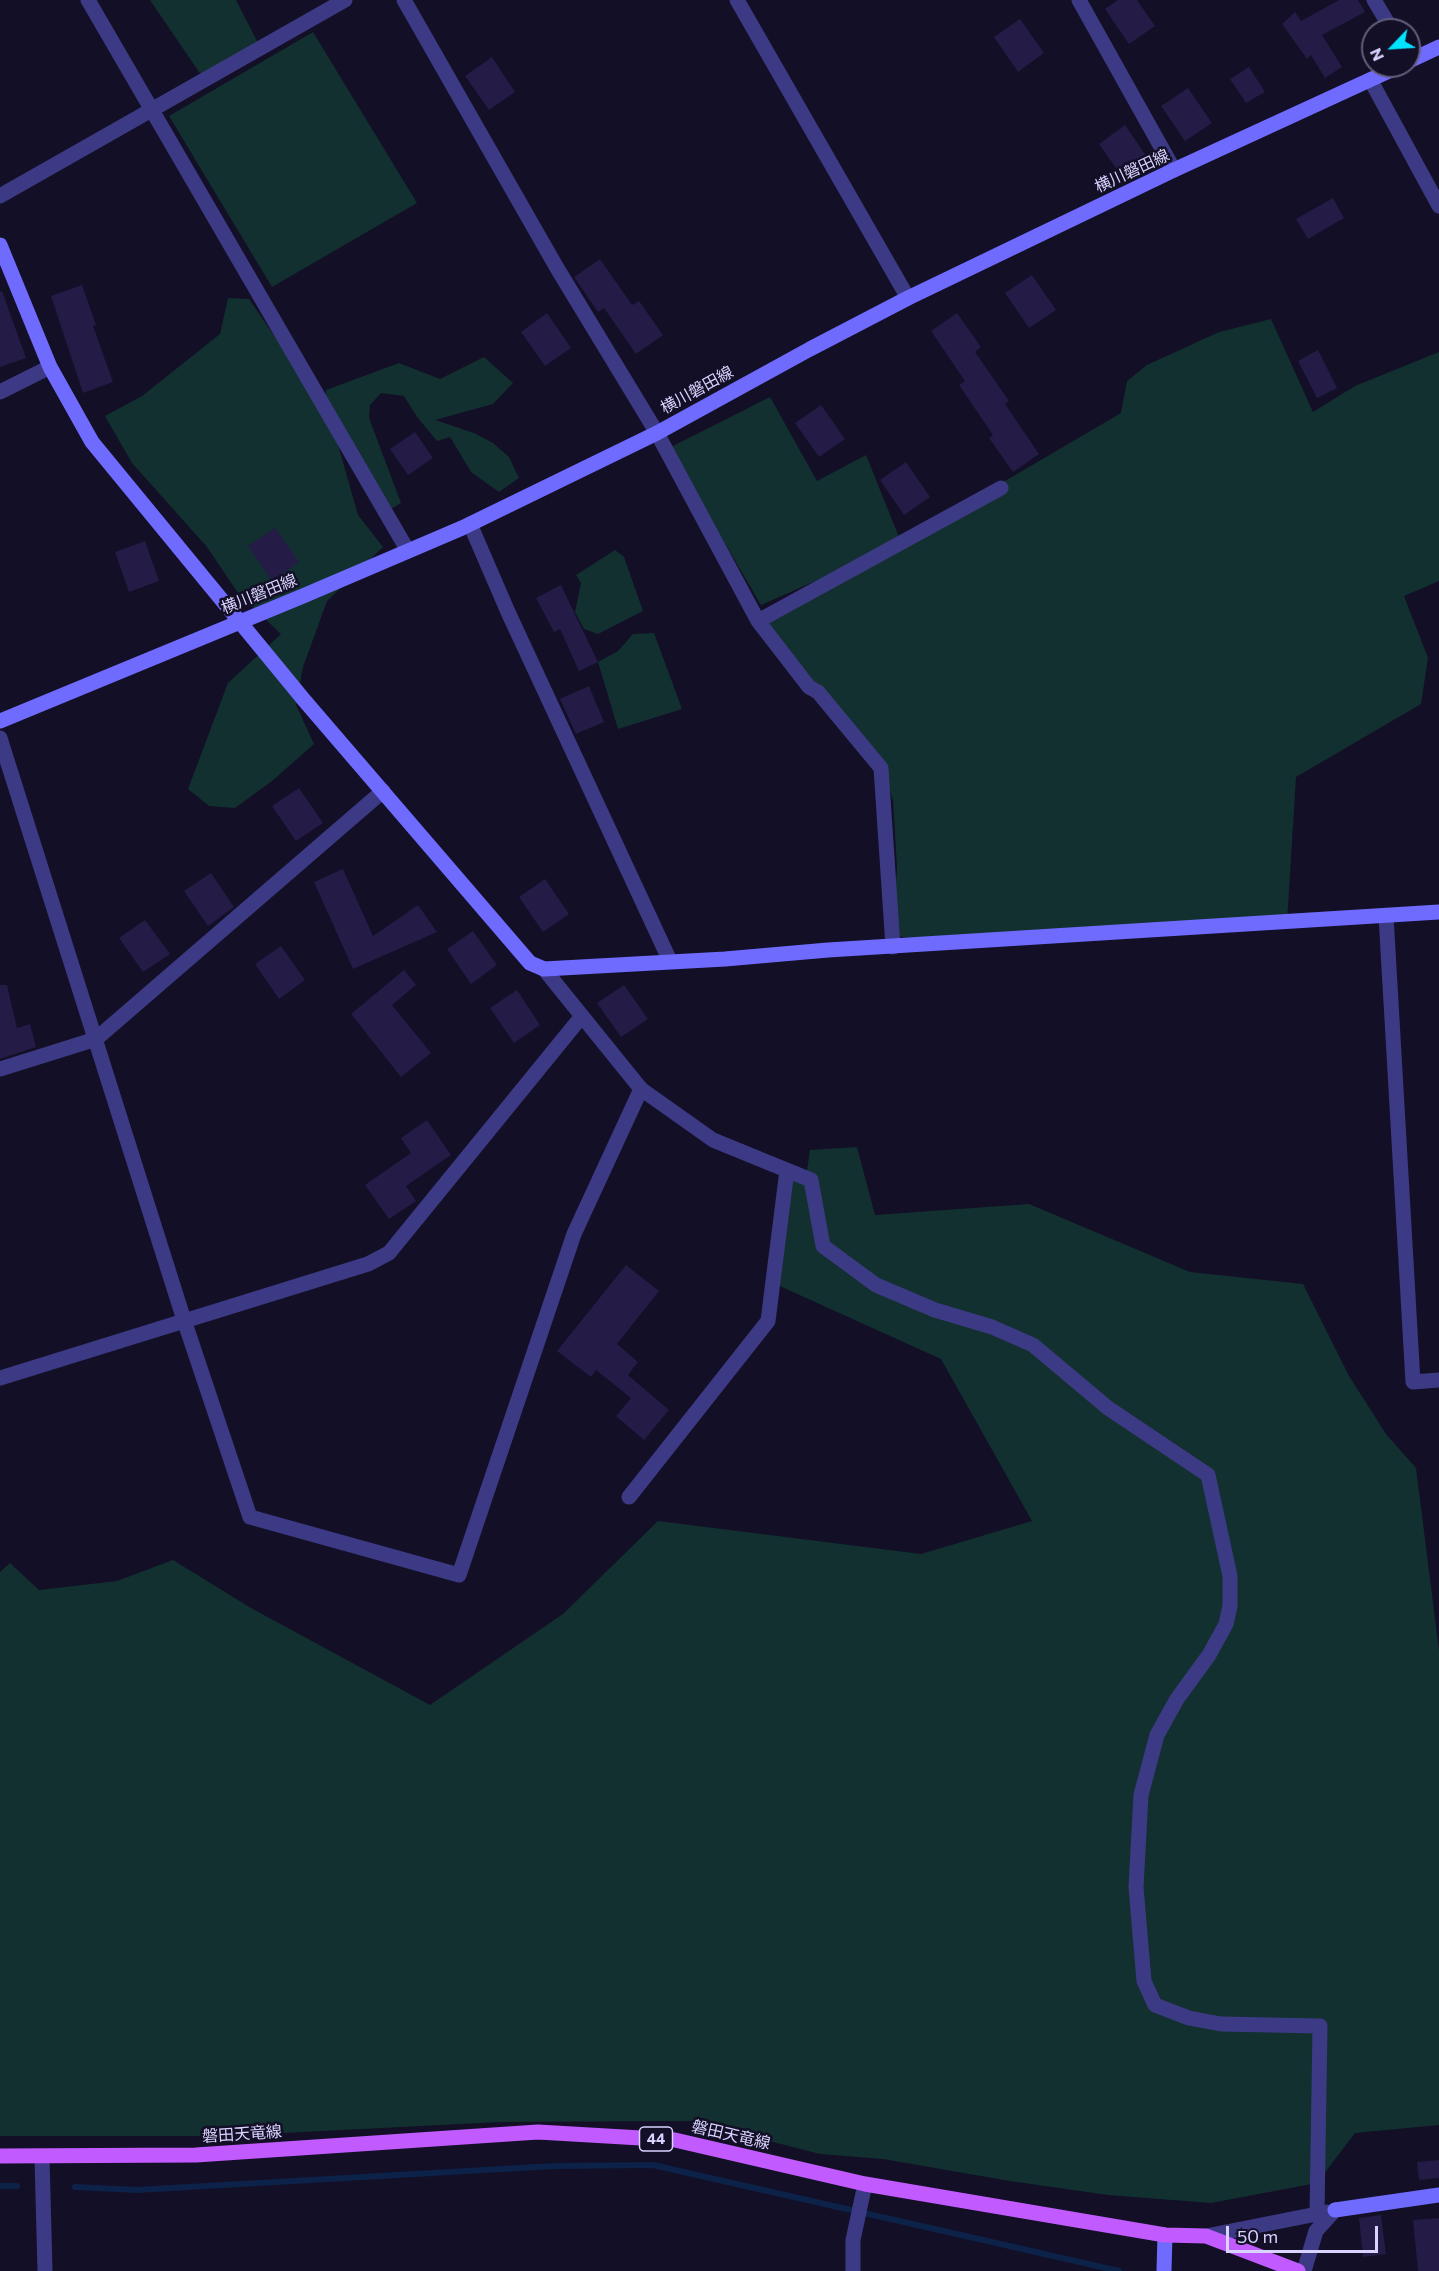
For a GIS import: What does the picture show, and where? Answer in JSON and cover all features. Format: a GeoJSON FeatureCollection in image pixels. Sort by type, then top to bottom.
{"type":"FeatureCollection","features":[{"type":"Feature","properties":{"kind":"main road","name":"磐田天竜線"},"geometry":{"type":"LineString","coordinates":[[0,2156],[196,2155],[538,2132],[675,2140],[865,2184],[1165,2235],[1206,2236],[1298,2271]]}},
{"type":"Feature","properties":{"kind":"street"},"geometry":{"type":"LineString","coordinates":[[88,0],[408,551]]}},
{"type":"Feature","properties":{"kind":"street"},"geometry":{"type":"LineString","coordinates":[[0,196],[345,0]]}},
{"type":"Feature","properties":{"kind":"street"},"geometry":{"type":"LineString","coordinates":[[404,0],[557,268],[657,433],[758,621],[809,687],[818,692],[881,768],[893,947]]}},
{"type":"Feature","properties":{"kind":"street"},"geometry":{"type":"LineString","coordinates":[[737,0],[908,298]]}},
{"type":"Feature","properties":{"kind":"street"},"geometry":{"type":"LineString","coordinates":[[1079,0],[1174,170]]}},
{"type":"Feature","properties":{"kind":"street"},"geometry":{"type":"LineString","coordinates":[[1374,0],[1385,18]]}},
{"type":"Feature","properties":{"kind":"street","name":"横川磐田線"},"geometry":{"type":"LineString","coordinates":[[1421,55],[1439,47]]}},
{"type":"Feature","properties":{"kind":"street","name":"横川磐田線"},"geometry":{"type":"LineString","coordinates":[[0,721],[470,524],[657,433],[908,298],[1174,170],[1377,78]]}},
{"type":"Feature","properties":{"kind":"street"},"geometry":{"type":"LineString","coordinates":[[1371,81],[1439,206]]}},
{"type":"Feature","properties":{"kind":"street"},"geometry":{"type":"LineString","coordinates":[[0,245],[50,367],[92,442],[238,622],[530,963],[544,969],[1439,912]]}},
{"type":"Feature","properties":{"kind":"street"},"geometry":{"type":"LineString","coordinates":[[0,392],[50,367]]}},
{"type":"Feature","properties":{"kind":"street"},"geometry":{"type":"LineString","coordinates":[[758,621],[1001,488]]}},
{"type":"Feature","properties":{"kind":"street"},"geometry":{"type":"LineString","coordinates":[[470,524],[508,612],[670,961]]}},
{"type":"Feature","properties":{"kind":"street"},"geometry":{"type":"LineString","coordinates":[[0,738],[184,1320],[250,1517],[459,1575],[574,1234],[641,1089]]}},
{"type":"Feature","properties":{"kind":"street"},"geometry":{"type":"LineString","coordinates":[[0,1069],[96,1039],[383,791]]}},
{"type":"Feature","properties":{"kind":"street"},"geometry":{"type":"LineString","coordinates":[[1386,916],[1413,1382],[1439,1380]]}},
{"type":"Feature","properties":{"kind":"street"},"geometry":{"type":"LineString","coordinates":[[544,969],[641,1089],[713,1140],[811,1180],[823,1246],[876,1285],[935,1310],[992,1327],[1033,1345],[1108,1408],[1208,1475],[1230,1576],[1230,1606],[1226,1624],[1209,1655],[1177,1699],[1157,1736],[1141,1795],[1136,1887],[1144,1981],[1155,2005],[1189,2018],[1221,2024],[1320,2026],[1317,2214]]}},
{"type":"Feature","properties":{"kind":"street"},"geometry":{"type":"LineString","coordinates":[[0,1378],[368,1264],[389,1253],[582,1016]]}},
{"type":"Feature","properties":{"kind":"street"},"geometry":{"type":"LineString","coordinates":[[629,1497],[768,1321],[787,1170]]}},
{"type":"Feature","properties":{"kind":"street"},"geometry":{"type":"LineString","coordinates":[[42,2157],[45,2271]]}},
{"type":"Feature","properties":{"kind":"street"},"geometry":{"type":"LineString","coordinates":[[853,2271],[853,2240],[865,2184]]}},
{"type":"Feature","properties":{"kind":"street"},"geometry":{"type":"LineString","coordinates":[[1206,2236],[1335,2210],[1439,2195]]}},
{"type":"Feature","properties":{"kind":"street"},"geometry":{"type":"LineString","coordinates":[[1304,2271],[1316,2231],[1335,2210]]}},
{"type":"Feature","properties":{"kind":"street"},"geometry":{"type":"LineString","coordinates":[[1164,2271],[1165,2235]]}},
{"type":"Feature","properties":{"kind":"green space"},"geometry":{"type":"Polygon","coordinates":[[[150,0],[236,0],[258,43],[201,75],[150,0]]]}},
{"type":"Feature","properties":{"kind":"green space"},"geometry":{"type":"Polygon","coordinates":[[[313,32],[417,203],[272,287],[169,116],[313,32]]]}},
{"type":"Feature","properties":{"kind":"green space"},"geometry":{"type":"Polygon","coordinates":[[[228,298],[249,299],[324,408],[326,390],[399,363],[440,379],[484,357],[513,383],[493,404],[435,420],[474,433],[493,443],[509,457],[519,478],[499,492],[471,472],[450,437],[437,441],[417,417],[404,396],[381,393],[370,405],[369,418],[401,503],[391,509],[331,420],[358,515],[383,547],[327,601],[303,667],[296,705],[314,744],[272,781],[235,808],[209,806],[188,789],[228,683],[281,634],[238,593],[207,547],[132,463],[105,416],[142,396],[220,334],[228,298]]]}},
{"type":"Feature","properties":{"kind":"green space"},"geometry":{"type":"Polygon","coordinates":[[[1271,319],[1313,412],[1355,386],[1439,352],[1439,581],[1404,596],[1428,658],[1421,704],[1296,777],[1287,922],[963,942],[893,936],[897,867],[893,801],[882,761],[758,621],[886,550],[761,605],[669,448],[770,397],[817,481],[866,455],[901,542],[1121,413],[1127,381],[1147,365],[1219,332],[1271,319]]]}},
{"type":"Feature","properties":{"kind":"green space"},"geometry":{"type":"Polygon","coordinates":[[[615,550],[624,557],[643,611],[598,634],[584,629],[575,612],[581,583],[576,575],[615,550]]]}},
{"type":"Feature","properties":{"kind":"green space"},"geometry":{"type":"Polygon","coordinates":[[[654,633],[682,709],[618,729],[598,662],[618,651],[633,634],[654,633]]]}},
{"type":"Feature","properties":{"kind":"green space"},"geometry":{"type":"Polygon","coordinates":[[[857,1147],[875,1215],[1029,1204],[1190,1272],[1303,1284],[1349,1376],[1386,1434],[1416,1468],[1439,1650],[1439,2125],[1355,2133],[1317,2183],[1211,2203],[1108,2195],[883,2159],[820,2154],[691,2121],[500,2122],[225,2136],[0,2136],[0,1572],[10,1563],[39,1590],[117,1581],[173,1560],[251,1608],[430,1705],[563,1614],[658,1521],[921,1554],[1032,1521],[941,1359],[773,1283],[787,1170],[806,1177],[810,1150],[857,1147]]]}},
{"type":"Feature","properties":{"kind":"building"},"geometry":{"type":"Polygon","coordinates":[[[1118,0],[1137,0],[1155,26],[1129,44],[1105,9],[1118,0]]]}},
{"type":"Feature","properties":{"kind":"building"},"geometry":{"type":"Polygon","coordinates":[[[1339,0],[1358,0],[1365,12],[1322,35],[1342,67],[1325,78],[1311,55],[1307,59],[1282,24],[1295,12],[1301,21],[1339,0]]]}},
{"type":"Feature","properties":{"kind":"building"},"geometry":{"type":"Polygon","coordinates":[[[1020,19],[1044,53],[1018,72],[994,37],[1020,19]]]}},
{"type":"Feature","properties":{"kind":"building"},"geometry":{"type":"Polygon","coordinates":[[[492,57],[515,92],[489,110],[465,76],[492,57]]]}},
{"type":"Feature","properties":{"kind":"building"},"geometry":{"type":"Polygon","coordinates":[[[1249,67],[1265,92],[1246,103],[1230,79],[1249,67]]]}},
{"type":"Feature","properties":{"kind":"building"},"geometry":{"type":"Polygon","coordinates":[[[1188,88],[1212,123],[1185,141],[1161,106],[1188,88]]]}},
{"type":"Feature","properties":{"kind":"building"},"geometry":{"type":"Polygon","coordinates":[[[1125,125],[1149,160],[1123,178],[1099,144],[1125,125]]]}},
{"type":"Feature","properties":{"kind":"building"},"geometry":{"type":"Polygon","coordinates":[[[1333,198],[1344,218],[1308,239],[1296,219],[1333,198]]]}},
{"type":"Feature","properties":{"kind":"building"},"geometry":{"type":"Polygon","coordinates":[[[600,259],[632,305],[639,301],[663,335],[636,354],[604,308],[598,312],[574,277],[600,259]]]}},
{"type":"Feature","properties":{"kind":"building"},"geometry":{"type":"Polygon","coordinates":[[[1032,275],[1056,310],[1029,328],[1005,293],[1032,275]]]}},
{"type":"Feature","properties":{"kind":"building"},"geometry":{"type":"Polygon","coordinates":[[[82,285],[96,325],[93,326],[113,382],[83,393],[51,296],[82,285]]]}},
{"type":"Feature","properties":{"kind":"building"},"geometry":{"type":"Polygon","coordinates":[[[2,291],[26,358],[0,367],[0,292],[2,291]]]}},
{"type":"Feature","properties":{"kind":"building"},"geometry":{"type":"Polygon","coordinates":[[[547,313],[571,348],[545,366],[521,332],[547,313]]]}},
{"type":"Feature","properties":{"kind":"building"},"geometry":{"type":"Polygon","coordinates":[[[957,313],[981,347],[975,352],[1009,401],[1005,404],[1039,454],[1013,472],[989,438],[993,435],[959,385],[965,381],[931,331],[957,313]]]}},
{"type":"Feature","properties":{"kind":"building"},"geometry":{"type":"Polygon","coordinates":[[[1318,350],[1337,388],[1317,398],[1298,361],[1318,350]]]}},
{"type":"Feature","properties":{"kind":"building"},"geometry":{"type":"Polygon","coordinates":[[[821,405],[845,439],[819,457],[795,423],[821,405]]]}},
{"type":"Feature","properties":{"kind":"building"},"geometry":{"type":"Polygon","coordinates":[[[415,432],[433,458],[408,475],[390,449],[415,432]]]}},
{"type":"Feature","properties":{"kind":"building"},"geometry":{"type":"Polygon","coordinates":[[[906,462],[930,497],[904,515],[880,480],[906,462]]]}},
{"type":"Feature","properties":{"kind":"building"},"geometry":{"type":"Polygon","coordinates":[[[275,528],[299,562],[272,581],[248,546],[275,528]]]}},
{"type":"Feature","properties":{"kind":"building"},"geometry":{"type":"Polygon","coordinates":[[[145,541],[159,581],[129,592],[115,552],[145,541]]]}},
{"type":"Feature","properties":{"kind":"building"},"geometry":{"type":"Polygon","coordinates":[[[561,585],[598,662],[579,671],[560,629],[554,632],[536,598],[561,585]]]}},
{"type":"Feature","properties":{"kind":"building"},"geometry":{"type":"Polygon","coordinates":[[[589,686],[604,722],[576,734],[560,699],[589,686]]]}},
{"type":"Feature","properties":{"kind":"building"},"geometry":{"type":"Polygon","coordinates":[[[299,788],[323,823],[296,841],[272,806],[299,788]]]}},
{"type":"Feature","properties":{"kind":"building"},"geometry":{"type":"Polygon","coordinates":[[[343,869],[373,936],[418,905],[437,932],[353,969],[314,882],[343,869]]]}},
{"type":"Feature","properties":{"kind":"building"},"geometry":{"type":"Polygon","coordinates":[[[211,873],[234,907],[208,926],[184,891],[211,873]]]}},
{"type":"Feature","properties":{"kind":"building"},"geometry":{"type":"Polygon","coordinates":[[[545,879],[569,914],[543,932],[519,897],[545,879]]]}},
{"type":"Feature","properties":{"kind":"building"},"geometry":{"type":"Polygon","coordinates":[[[145,920],[170,954],[143,972],[119,938],[145,920]]]}},
{"type":"Feature","properties":{"kind":"building"},"geometry":{"type":"Polygon","coordinates":[[[473,931],[497,965],[471,984],[447,949],[473,931]]]}},
{"type":"Feature","properties":{"kind":"building"},"geometry":{"type":"Polygon","coordinates":[[[281,946],[305,980],[279,999],[255,964],[281,946]]]}},
{"type":"Feature","properties":{"kind":"building"},"geometry":{"type":"Polygon","coordinates":[[[404,970],[416,985],[392,1005],[431,1053],[401,1077],[351,1014],[404,970]]]}},
{"type":"Feature","properties":{"kind":"building"},"geometry":{"type":"Polygon","coordinates":[[[0,985],[7,985],[17,1028],[30,1024],[36,1047],[0,1059],[0,985]]]}},
{"type":"Feature","properties":{"kind":"building"},"geometry":{"type":"Polygon","coordinates":[[[624,985],[648,1019],[621,1037],[597,1003],[624,985]]]}},
{"type":"Feature","properties":{"kind":"building"},"geometry":{"type":"Polygon","coordinates":[[[517,990],[540,1025],[514,1043],[490,1008],[517,990]]]}},
{"type":"Feature","properties":{"kind":"building"},"geometry":{"type":"Polygon","coordinates":[[[427,1120],[451,1155],[406,1186],[416,1201],[389,1219],[365,1185],[411,1153],[401,1138],[427,1120]]]}},
{"type":"Feature","properties":{"kind":"building"},"geometry":{"type":"Polygon","coordinates":[[[626,1265],[659,1291],[617,1344],[638,1362],[628,1375],[669,1410],[644,1440],[616,1416],[631,1398],[596,1370],[591,1377],[557,1351],[626,1265]]]}},
{"type":"Feature","properties":{"kind":"building"},"geometry":{"type":"Polygon","coordinates":[[[1439,2160],[1439,2178],[1419,2180],[1417,2162],[1439,2160]]]}},
{"type":"Feature","properties":{"kind":"building"},"geometry":{"type":"Polygon","coordinates":[[[1381,2215],[1386,2254],[1363,2257],[1359,2218],[1381,2215]]]}},
{"type":"Feature","properties":{"kind":"building"},"geometry":{"type":"Polygon","coordinates":[[[1439,2218],[1439,2271],[1418,2271],[1413,2220],[1439,2218]]]}},
{"type":"Feature","properties":{"kind":"waterway"},"geometry":{"type":"LineString","coordinates":[[75,2187],[137,2190],[554,2166],[653,2165],[1119,2271]]}},
{"type":"Feature","properties":{"kind":"waterway"},"geometry":{"type":"LineString","coordinates":[[0,2186],[17,2186]]}}]}
